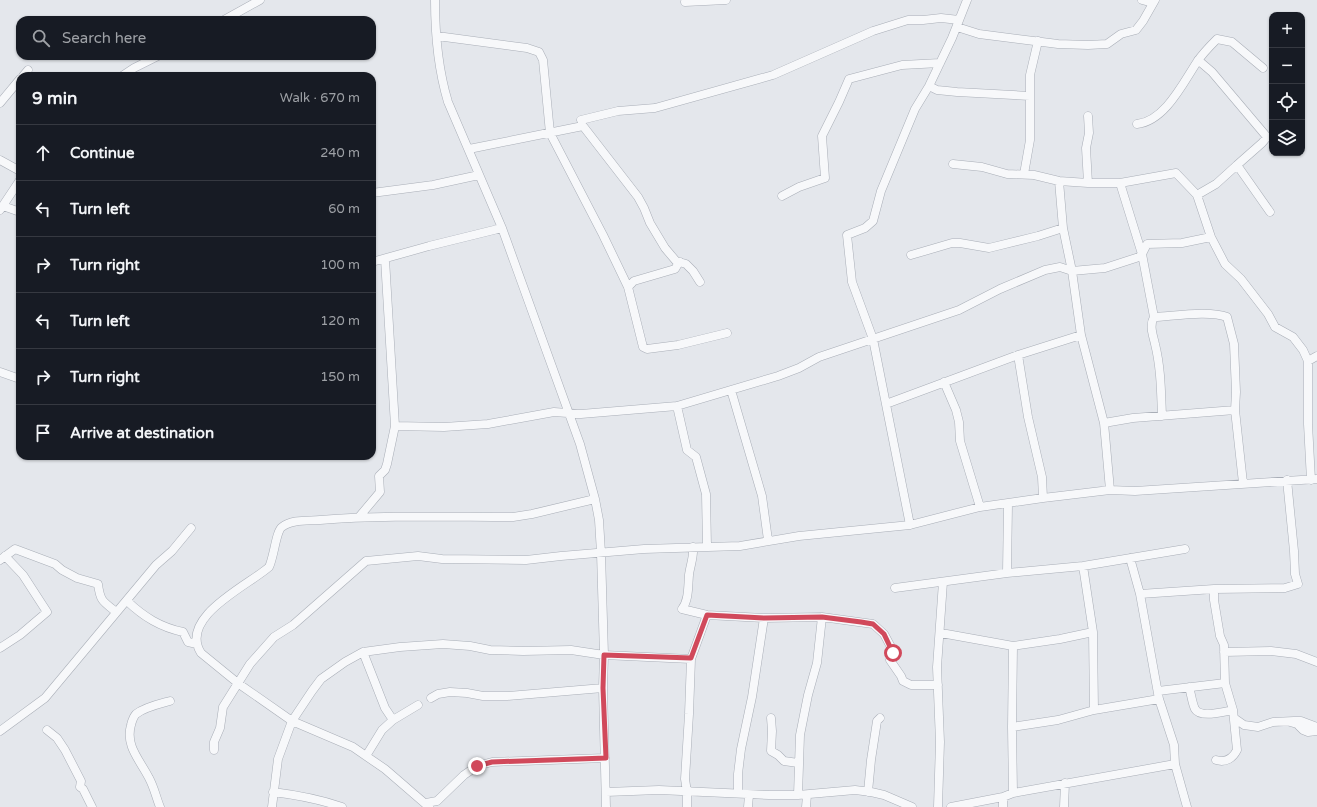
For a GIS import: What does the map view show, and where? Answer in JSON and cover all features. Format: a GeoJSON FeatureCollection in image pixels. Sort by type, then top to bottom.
{"type":"FeatureCollection","features":[{"type":"Feature","properties":{"kind":"street"},"geometry":{"type":"LineString","coordinates":[[231,16],[260,0]]}},
{"type":"Feature","properties":{"kind":"street"},"geometry":{"type":"LineString","coordinates":[[435,0],[439,62],[443,85],[454,118],[502,228],[580,444],[595,499],[599,520],[601,553],[606,807]]}},
{"type":"Feature","properties":{"kind":"street"},"geometry":{"type":"LineString","coordinates":[[685,2],[726,0]]}},
{"type":"Feature","properties":{"kind":"street"},"geometry":{"type":"LineString","coordinates":[[910,525],[873,339],[852,282],[847,235],[865,228],[873,220],[881,191],[915,109],[929,86],[940,63],[967,0]]}},
{"type":"Feature","properties":{"kind":"street"},"geometry":{"type":"LineString","coordinates":[[581,120],[618,111],[655,108],[773,75],[873,31],[908,20],[941,18],[979,34],[1072,45],[1107,44],[1121,34],[1136,30],[1143,21],[1154,1],[1142,0]]}},
{"type":"Feature","properties":{"kind":"street"},"geometry":{"type":"LineString","coordinates":[[437,36],[527,48],[540,52],[543,60],[550,133],[628,287],[643,347],[645,349],[678,344],[727,333]]}},
{"type":"Feature","properties":{"kind":"street"},"geometry":{"type":"LineString","coordinates":[[1137,124],[1144,124],[1174,99],[1198,60],[1217,39],[1232,42],[1263,68]]}},
{"type":"Feature","properties":{"kind":"street"},"geometry":{"type":"LineString","coordinates":[[1024,174],[1030,140],[1030,75],[1038,41]]}},
{"type":"Feature","properties":{"kind":"street"},"geometry":{"type":"LineString","coordinates":[[128,72],[150,60]]}},
{"type":"Feature","properties":{"kind":"street"},"geometry":{"type":"LineString","coordinates":[[1197,195],[1216,184],[1267,137],[1212,72],[1198,60]]}},
{"type":"Feature","properties":{"kind":"street"},"geometry":{"type":"LineString","coordinates":[[782,196],[799,187],[825,178],[822,136],[849,79],[902,65],[940,63]]}},
{"type":"Feature","properties":{"kind":"street"},"geometry":{"type":"LineString","coordinates":[[0,103],[16,84]]}},
{"type":"Feature","properties":{"kind":"street"},"geometry":{"type":"LineString","coordinates":[[929,86],[937,90],[957,92],[1030,96]]}},
{"type":"Feature","properties":{"kind":"street"},"geometry":{"type":"LineString","coordinates":[[1088,116],[1089,133],[1086,148],[1088,183]]}},
{"type":"Feature","properties":{"kind":"street"},"geometry":{"type":"LineString","coordinates":[[468,149],[583,126],[638,196],[650,223],[665,248],[678,262],[686,264],[693,271],[700,282]]}},
{"type":"Feature","properties":{"kind":"street"},"geometry":{"type":"LineString","coordinates":[[0,160],[16,169]]}},
{"type":"Feature","properties":{"kind":"street"},"geometry":{"type":"LineString","coordinates":[[214,750],[214,742],[220,728],[223,707],[250,664],[274,637],[293,625],[366,561],[418,556],[442,559],[512,561],[644,549],[740,546],[768,540],[799,536],[910,525],[980,507],[1110,490],[1135,491],[1287,480],[1314,480],[1308,424],[1308,361],[1303,350],[1293,337],[1275,327],[1268,314],[1241,279],[1225,264],[1211,237],[1197,195],[1176,173],[1120,183],[1088,183],[1059,181],[1034,175],[1007,174],[982,167],[953,164]]}},
{"type":"Feature","properties":{"kind":"street"},"geometry":{"type":"LineString","coordinates":[[1237,165],[1270,212]]}},
{"type":"Feature","properties":{"kind":"street"},"geometry":{"type":"LineString","coordinates":[[376,192],[433,185],[479,175]]}},
{"type":"Feature","properties":{"kind":"street"},"geometry":{"type":"LineString","coordinates":[[1059,181],[1063,228],[1072,271],[1081,335],[1104,423],[1110,490]]}},
{"type":"Feature","properties":{"kind":"street"},"geometry":{"type":"LineString","coordinates":[[1120,183],[1142,254],[1154,318],[1151,328],[1159,358],[1162,416]]}},
{"type":"Feature","properties":{"kind":"street"},"geometry":{"type":"LineString","coordinates":[[16,186],[1,208],[16,211]]}},
{"type":"Feature","properties":{"kind":"street"},"geometry":{"type":"LineString","coordinates":[[376,261],[502,228]]}},
{"type":"Feature","properties":{"kind":"street"},"geometry":{"type":"LineString","coordinates":[[911,255],[952,243],[989,248],[1038,236],[1063,228]]}},
{"type":"Feature","properties":{"kind":"street"},"geometry":{"type":"LineString","coordinates":[[395,426],[444,427],[488,424],[554,412],[581,414],[677,406],[778,376],[799,368],[819,357],[958,310],[1033,274],[1060,267],[1072,271],[1105,268],[1139,257],[1147,244],[1150,243],[1182,243],[1211,237]]}},
{"type":"Feature","properties":{"kind":"street"},"geometry":{"type":"LineString","coordinates":[[359,517],[380,494],[380,476],[385,470],[387,464],[395,426],[385,259]]}},
{"type":"Feature","properties":{"kind":"street"},"geometry":{"type":"LineString","coordinates":[[628,287],[634,280],[675,269],[678,262]]}},
{"type":"Feature","properties":{"kind":"street"},"geometry":{"type":"LineString","coordinates":[[1154,318],[1200,314],[1222,315],[1227,317],[1234,344],[1236,392],[1235,410],[1243,483]]}},
{"type":"Feature","properties":{"kind":"street"},"geometry":{"type":"LineString","coordinates":[[886,404],[1018,355],[1081,335]]}},
{"type":"Feature","properties":{"kind":"street"},"geometry":{"type":"LineString","coordinates":[[1018,355],[1028,417],[1042,477],[1043,498]]}},
{"type":"Feature","properties":{"kind":"street"},"geometry":{"type":"LineString","coordinates":[[1308,361],[1317,356]]}},
{"type":"Feature","properties":{"kind":"street"},"geometry":{"type":"LineString","coordinates":[[0,372],[16,378]]}},
{"type":"Feature","properties":{"kind":"street"},"geometry":{"type":"LineString","coordinates":[[944,382],[956,410],[959,422],[960,441],[980,507]]}},
{"type":"Feature","properties":{"kind":"street"},"geometry":{"type":"LineString","coordinates":[[731,390],[762,496],[768,540]]}},
{"type":"Feature","properties":{"kind":"street"},"geometry":{"type":"LineString","coordinates":[[677,406],[688,450],[696,457],[706,494],[707,547]]}},
{"type":"Feature","properties":{"kind":"street"},"geometry":{"type":"LineString","coordinates":[[1104,423],[1133,418],[1235,410]]}},
{"type":"Feature","properties":{"kind":"street"},"geometry":{"type":"LineString","coordinates":[[1140,594],[1214,589],[1285,588],[1298,584],[1295,574],[1287,480]]}},
{"type":"Feature","properties":{"kind":"street"},"geometry":{"type":"LineString","coordinates":[[595,499],[513,517],[359,517],[293,522],[280,528],[277,533],[273,560],[269,567],[224,599],[209,612],[197,632],[197,644],[201,653],[238,684],[292,721],[353,747],[386,769],[427,805],[437,801],[464,775],[477,766],[492,762],[606,758]]}},
{"type":"Feature","properties":{"kind":"street"},"geometry":{"type":"LineString","coordinates":[[1007,573],[1008,504]]}},
{"type":"Feature","properties":{"kind":"street"},"geometry":{"type":"LineString","coordinates":[[0,731],[45,698],[156,565],[172,551],[191,528]]}},
{"type":"Feature","properties":{"kind":"street"},"geometry":{"type":"LineString","coordinates":[[693,547],[694,555],[689,575],[687,598],[682,609],[707,615],[764,618],[822,617],[873,624],[884,634],[891,647],[893,653],[890,660],[902,676],[903,681],[911,685],[938,685]]}},
{"type":"Feature","properties":{"kind":"street"},"geometry":{"type":"LineString","coordinates":[[0,648],[20,635],[47,612],[23,575],[3,558],[15,549],[55,564],[62,570],[77,578],[98,584],[102,602],[115,611]]}},
{"type":"Feature","properties":{"kind":"street"},"geometry":{"type":"LineString","coordinates":[[895,588],[1007,573],[1082,566],[1185,550]]}},
{"type":"Feature","properties":{"kind":"street"},"geometry":{"type":"LineString","coordinates":[[1130,558],[1140,594],[1159,695],[1174,745],[1175,764],[1187,807]]}},
{"type":"Feature","properties":{"kind":"street"},"geometry":{"type":"LineString","coordinates":[[1082,566],[1093,632],[1094,710]]}},
{"type":"Feature","properties":{"kind":"street"},"geometry":{"type":"LineString","coordinates":[[938,807],[940,742],[938,667],[943,582]]}},
{"type":"Feature","properties":{"kind":"street"},"geometry":{"type":"LineString","coordinates":[[1214,589],[1214,600],[1224,652],[1225,683],[1234,714],[1237,750],[1235,756],[1226,761],[1221,762],[1216,760]]}},
{"type":"Feature","properties":{"kind":"street"},"geometry":{"type":"LineString","coordinates":[[127,601],[142,615],[171,630],[183,632],[188,642],[197,644]]}},
{"type":"Feature","properties":{"kind":"street"},"geometry":{"type":"LineString","coordinates":[[687,807],[685,779],[691,658],[707,615]]}},
{"type":"Feature","properties":{"kind":"street"},"geometry":{"type":"LineString","coordinates":[[806,807],[798,763],[800,735],[808,695],[817,663],[822,617]]}},
{"type":"Feature","properties":{"kind":"street"},"geometry":{"type":"LineString","coordinates":[[738,793],[741,749],[752,696],[764,618]]}},
{"type":"Feature","properties":{"kind":"street"},"geometry":{"type":"LineString","coordinates":[[941,633],[1012,646],[1060,639],[1093,632]]}},
{"type":"Feature","properties":{"kind":"street"},"geometry":{"type":"LineString","coordinates":[[272,807],[278,759],[292,721],[321,679],[345,662],[363,652],[400,647],[443,644],[497,650],[571,650],[604,655],[691,658]]}},
{"type":"Feature","properties":{"kind":"street"},"geometry":{"type":"LineString","coordinates":[[1012,646],[1013,792]]}},
{"type":"Feature","properties":{"kind":"street"},"geometry":{"type":"LineString","coordinates":[[1224,652],[1271,651],[1296,654],[1317,662]]}},
{"type":"Feature","properties":{"kind":"street"},"geometry":{"type":"LineString","coordinates":[[363,652],[385,708],[393,720]]}},
{"type":"Feature","properties":{"kind":"street"},"geometry":{"type":"LineString","coordinates":[[1012,727],[1058,720],[1189,687],[1225,683]]}},
{"type":"Feature","properties":{"kind":"street"},"geometry":{"type":"LineString","coordinates":[[1189,687],[1195,709],[1198,712],[1205,714],[1234,714],[1244,725],[1258,727],[1273,722],[1301,721],[1317,727]]}},
{"type":"Feature","properties":{"kind":"street"},"geometry":{"type":"LineString","coordinates":[[430,698],[438,694],[450,692],[483,696],[507,696],[603,688]]}},
{"type":"Feature","properties":{"kind":"street"},"geometry":{"type":"LineString","coordinates":[[160,807],[150,780],[132,748],[129,740],[129,730],[132,720],[136,714],[152,706],[170,701]]}},
{"type":"Feature","properties":{"kind":"street"},"geometry":{"type":"LineString","coordinates":[[366,756],[379,734],[393,720],[418,705]]}},
{"type":"Feature","properties":{"kind":"street"},"geometry":{"type":"LineString","coordinates":[[771,718],[771,751],[784,761],[798,763]]}},
{"type":"Feature","properties":{"kind":"street"},"geometry":{"type":"LineString","coordinates":[[868,792],[877,721],[880,718]]}},
{"type":"Feature","properties":{"kind":"street"},"geometry":{"type":"LineString","coordinates":[[1290,722],[1297,724],[1303,730],[1308,732],[1317,731]]}},
{"type":"Feature","properties":{"kind":"street"},"geometry":{"type":"LineString","coordinates":[[48,730],[57,738],[65,750],[81,781],[80,787],[83,789],[92,807]]}},
{"type":"Feature","properties":{"kind":"street"},"geometry":{"type":"LineString","coordinates":[[951,807],[1003,797],[1013,792],[1175,764]]}},
{"type":"Feature","properties":{"kind":"street"},"geometry":{"type":"LineString","coordinates":[[1064,807],[1065,783]]}},
{"type":"Feature","properties":{"kind":"street"},"geometry":{"type":"LineString","coordinates":[[606,792],[659,790],[803,795],[855,790],[884,795],[912,807]]}},
{"type":"Feature","properties":{"kind":"street"},"geometry":{"type":"LineString","coordinates":[[273,792],[322,800],[342,807]]}},
{"type":"Feature","properties":{"kind":"street"},"geometry":{"type":"LineString","coordinates":[[748,807],[749,794]]}},
{"type":"Feature","properties":{"kind":"street"},"geometry":{"type":"LineString","coordinates":[[1003,797],[1003,807]]}},
{"type":"Feature","properties":{"kind":"street"},"geometry":{"type":"LineString","coordinates":[[315,807],[322,800]]}},
{"type":"Feature","properties":{"kind":"route"},"geometry":{"type":"LineString","coordinates":[[477,766],[492,762],[606,758],[603,688],[604,655],[691,658],[707,615],[764,618],[822,617],[873,624],[884,634],[893,653]]}}]}
